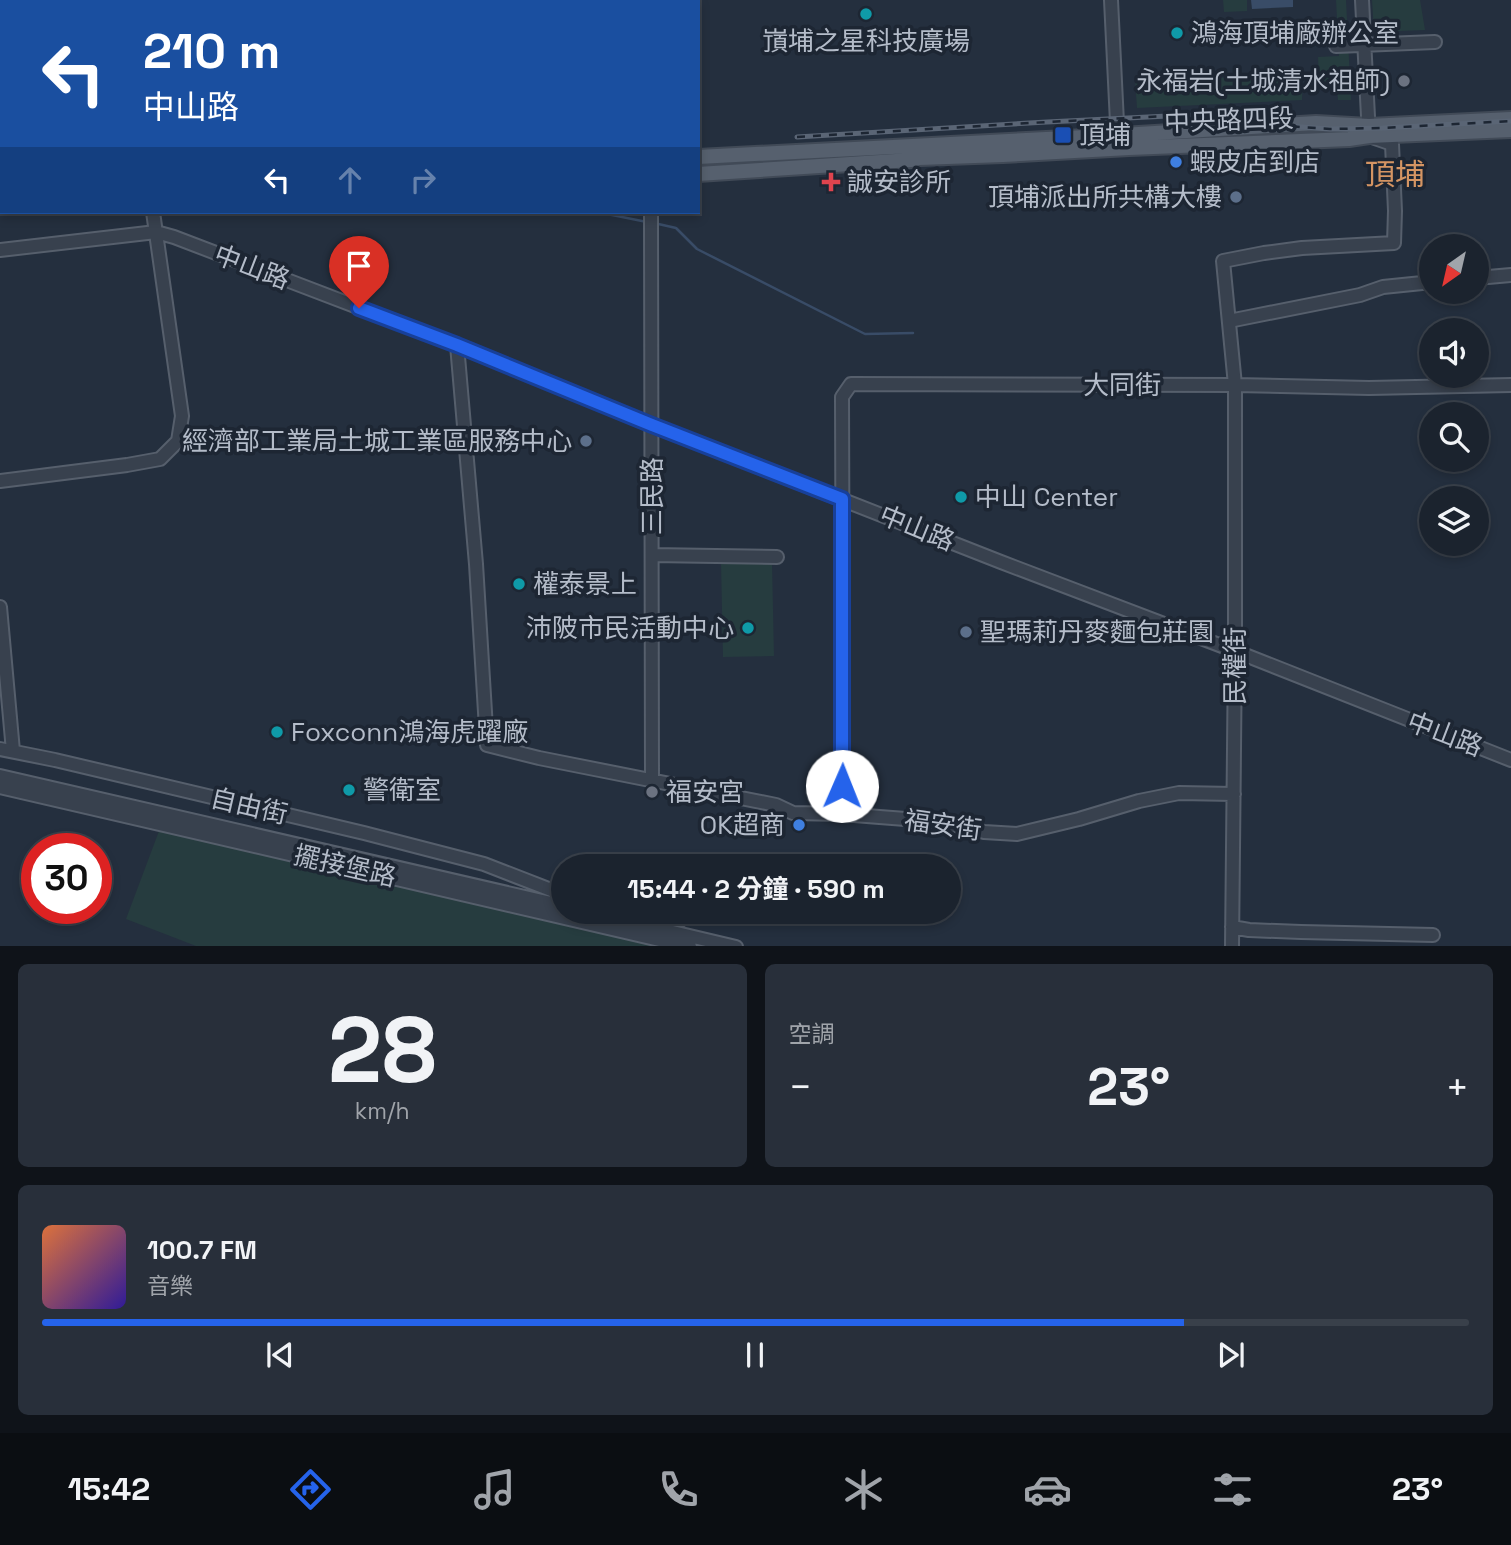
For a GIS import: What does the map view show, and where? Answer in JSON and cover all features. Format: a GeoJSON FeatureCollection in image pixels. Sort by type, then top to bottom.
{"type":"FeatureCollection","features":[{"type":"Feature","properties":{"kind":"main road","name":"中央路四段"},"geometry":{"type":"LineString","coordinates":[[700,158],[1118,142],[1349,139],[1369,131],[1511,120]]}},
{"type":"Feature","properties":{"kind":"main road","name":"中央路四段"},"geometry":{"type":"LineString","coordinates":[[1369,131],[1511,130]]}},
{"type":"Feature","properties":{"kind":"main road","name":"中央路四段"},"geometry":{"type":"LineString","coordinates":[[700,174],[919,158],[1003,155],[1118,142]]}},
{"type":"Feature","properties":{"kind":"street"},"geometry":{"type":"LineString","coordinates":[[1111,0],[1118,142]]}},
{"type":"Feature","properties":{"kind":"street"},"geometry":{"type":"LineString","coordinates":[[1362,0],[1369,131]]}},
{"type":"Feature","properties":{"kind":"street"},"geometry":{"type":"LineString","coordinates":[[1336,46],[1434,42]]}},
{"type":"Feature","properties":{"kind":"street","name":"民權街"},"geometry":{"type":"LineString","coordinates":[[1233,946],[1235,385],[1223,261],[1302,248],[1394,243],[1392,144],[1369,131]]}},
{"type":"Feature","properties":{"kind":"street"},"geometry":{"type":"LineString","coordinates":[[0,481],[127,465],[160,458],[178,441],[182,416],[153,214]]}},
{"type":"Feature","properties":{"kind":"street","name":"三民路"},"geometry":{"type":"LineString","coordinates":[[651,214],[652,780]]}},
{"type":"Feature","properties":{"kind":"street","name":"中山路"},"geometry":{"type":"LineString","coordinates":[[0,250],[156,232],[174,237],[457,345],[652,425],[1511,760]]}},
{"type":"Feature","properties":{"kind":"street"},"geometry":{"type":"LineString","coordinates":[[1489,277],[1511,275]]}},
{"type":"Feature","properties":{"kind":"street"},"geometry":{"type":"LineString","coordinates":[[1230,321],[1360,295],[1382,287],[1419,283]]}},
{"type":"Feature","properties":{"kind":"street","name":"福安街"},"geometry":{"type":"LineString","coordinates":[[457,345],[477,564],[487,746],[776,804],[793,813],[932,821],[984,832],[1017,834],[1079,819],[1139,800],[1179,793],[1234,794]]}},
{"type":"Feature","properties":{"kind":"street","name":"大同街"},"geometry":{"type":"LineString","coordinates":[[842,499],[842,397],[851,384],[1369,388],[1511,385]]}},
{"type":"Feature","properties":{"kind":"street"},"geometry":{"type":"LineString","coordinates":[[841,814],[842,499]]}},
{"type":"Feature","properties":{"kind":"street"},"geometry":{"type":"LineString","coordinates":[[652,555],[777,557]]}},
{"type":"Feature","properties":{"kind":"street","name":"自由街"},"geometry":{"type":"LineString","coordinates":[[0,607],[6,750],[68,762],[364,833],[484,864],[551,890]]}},
{"type":"Feature","properties":{"kind":"street","name":"擺接堡路"},"geometry":{"type":"LineString","coordinates":[[0,776],[551,903]]}},
{"type":"Feature","properties":{"kind":"street","name":"擺接堡路"},"geometry":{"type":"LineString","coordinates":[[0,786],[686,946]]}},
{"type":"Feature","properties":{"kind":"street"},"geometry":{"type":"LineString","coordinates":[[639,924],[732,946]]}},
{"type":"Feature","properties":{"kind":"street"},"geometry":{"type":"LineString","coordinates":[[1232,927],[1249,930],[1433,935]]}},
{"type":"Feature","properties":{"kind":"green space"},"geometry":{"type":"Polygon","coordinates":[[[1223,0],[1247,0],[1247,11],[1224,12],[1223,0]]]}},
{"type":"Feature","properties":{"kind":"green space"},"geometry":{"type":"Polygon","coordinates":[[[1336,0],[1346,0],[1351,100],[1338,100],[1337,86],[1321,86],[1319,82],[1318,57],[1339,56],[1336,0]]]}},
{"type":"Feature","properties":{"kind":"green space"},"geometry":{"type":"Polygon","coordinates":[[[1372,0],[1420,0],[1425,30],[1374,32],[1372,0]]]}},
{"type":"Feature","properties":{"kind":"green space"},"geometry":{"type":"Polygon","coordinates":[[[1295,76],[1302,83],[1302,100],[1137,108],[1135,80],[1295,76]]]}},
{"type":"Feature","properties":{"kind":"green space"},"geometry":{"type":"Polygon","coordinates":[[[772,563],[774,656],[723,657],[721,564],[772,563]]]}},
{"type":"Feature","properties":{"kind":"green space"},"geometry":{"type":"Polygon","coordinates":[[[159,831],[551,921],[551,924],[563,924],[659,946],[196,946],[126,919],[159,831]]]}},
{"type":"Feature","properties":{"kind":"water"},"geometry":{"type":"Polygon","coordinates":[[[1251,0],[1293,0],[1293,7],[1252,9],[1251,0]]]}},
{"type":"Feature","properties":{"kind":"waterway"},"geometry":{"type":"LineString","coordinates":[[607,214],[647,222]]}},
{"type":"Feature","properties":{"kind":"waterway"},"geometry":{"type":"LineString","coordinates":[[654,223],[676,228],[697,249],[865,334],[913,333]]}},
{"type":"Feature","properties":{"kind":"railway"},"geometry":{"type":"LineString","coordinates":[[797,137],[1188,115],[1330,129],[1511,121]]}},
{"type":"Feature","properties":{"kind":"place","name":"嵿埔之星科技廣場"},"geometry":{"type":"Point","coordinates":[866,14]}},
{"type":"Feature","properties":{"kind":"place","name":"鴻海頂埔廠辦公室"},"geometry":{"type":"Point","coordinates":[1177,33]}},
{"type":"Feature","properties":{"kind":"place","name":"永福岩(土城清水祖師)"},"geometry":{"type":"Point","coordinates":[1404,81]}},
{"type":"Feature","properties":{"kind":"place","name":"頂埔"},"geometry":{"type":"Point","coordinates":[1063,135]}},
{"type":"Feature","properties":{"kind":"place","name":"蝦皮店到店"},"geometry":{"type":"Point","coordinates":[1176,162]}},
{"type":"Feature","properties":{"kind":"place","name":"誠安診所"},"geometry":{"type":"Point","coordinates":[831,182]}},
{"type":"Feature","properties":{"kind":"place","name":"頂埔派出所共構大樓"},"geometry":{"type":"Point","coordinates":[1236,197]}},
{"type":"Feature","properties":{"kind":"place","name":"經濟部工業局土城工業區服務中心"},"geometry":{"type":"Point","coordinates":[586,441]}},
{"type":"Feature","properties":{"kind":"place","name":"中山 Center"},"geometry":{"type":"Point","coordinates":[961,497]}},
{"type":"Feature","properties":{"kind":"place","name":"權泰景上"},"geometry":{"type":"Point","coordinates":[519,584]}},
{"type":"Feature","properties":{"kind":"place","name":"沛陂市民活動中心"},"geometry":{"type":"Point","coordinates":[748,628]}},
{"type":"Feature","properties":{"kind":"place","name":"聖瑪莉丹麥麵包莊園"},"geometry":{"type":"Point","coordinates":[966,632]}},
{"type":"Feature","properties":{"kind":"place","name":"Foxconn鴻海虎躍廠"},"geometry":{"type":"Point","coordinates":[277,732]}},
{"type":"Feature","properties":{"kind":"place","name":"警衛室"},"geometry":{"type":"Point","coordinates":[349,790]}},
{"type":"Feature","properties":{"kind":"place","name":"福安宮"},"geometry":{"type":"Point","coordinates":[652,792]}},
{"type":"Feature","properties":{"kind":"place","name":"OK超商"},"geometry":{"type":"Point","coordinates":[799,825]}},
{"type":"Feature","properties":{"kind":"district","name":"頂埔"},"geometry":{"type":"Point","coordinates":[1395,174]}},
{"type":"Feature","properties":{"kind":"route"},"geometry":{"type":"LineString","coordinates":[[359,308],[842,499],[842,786]]}}]}
